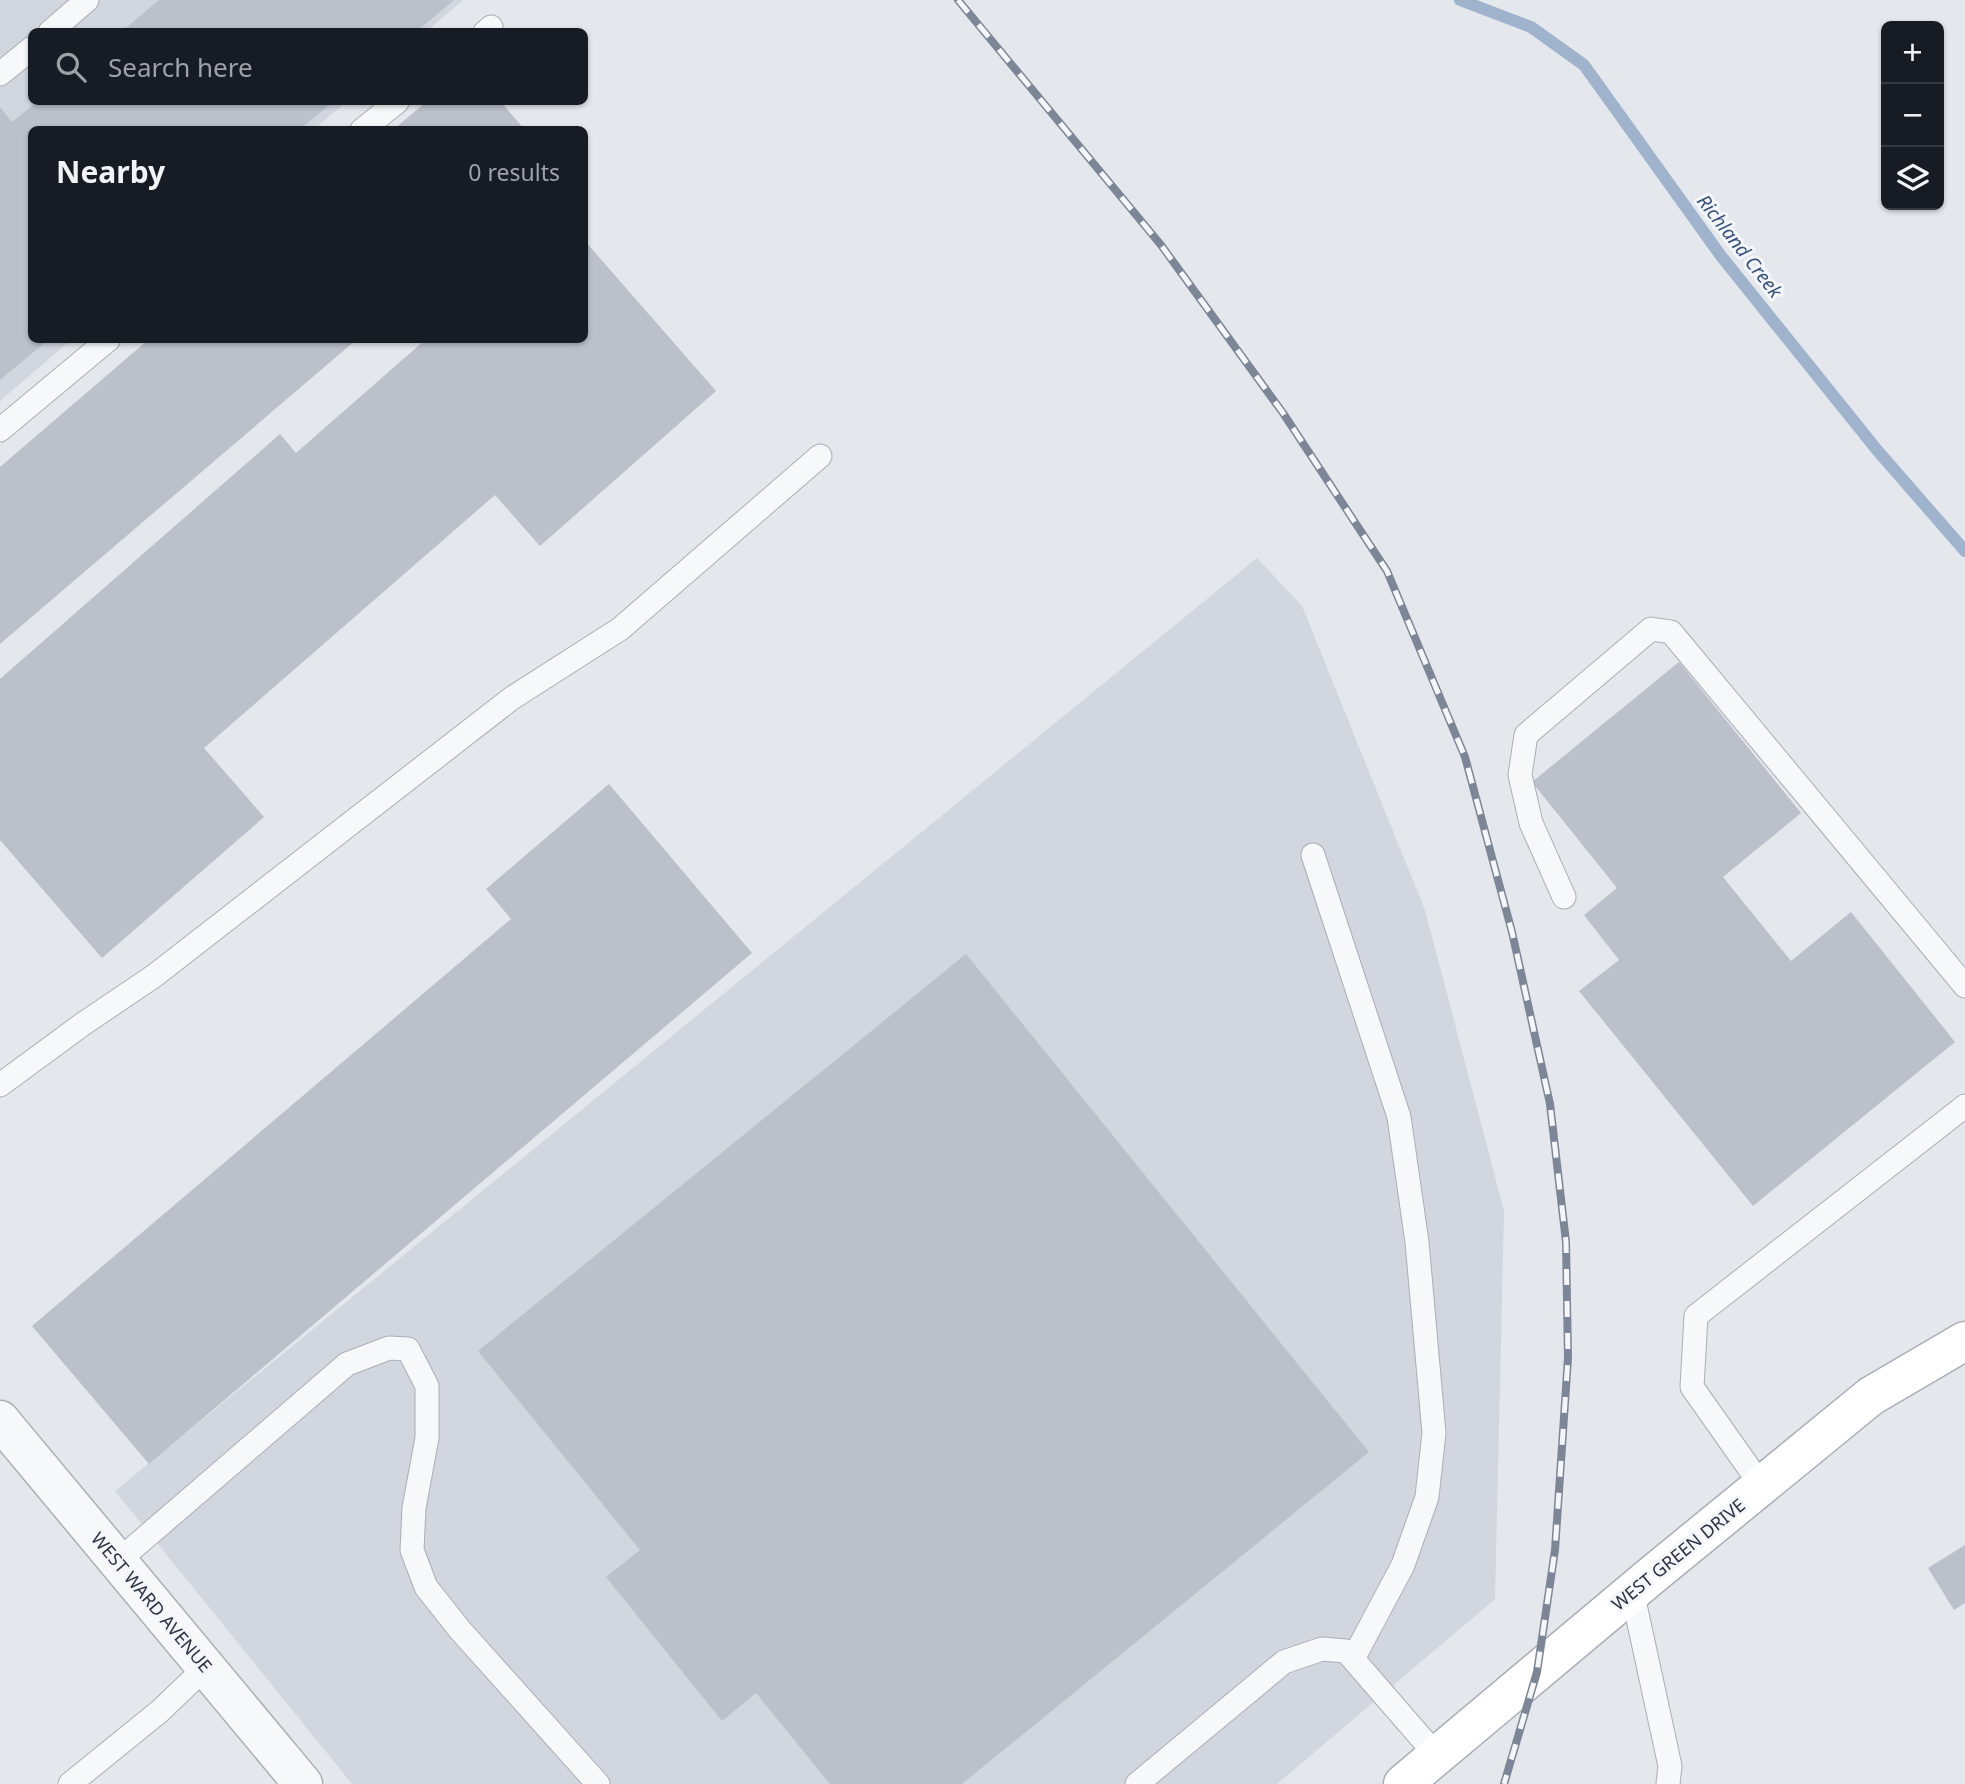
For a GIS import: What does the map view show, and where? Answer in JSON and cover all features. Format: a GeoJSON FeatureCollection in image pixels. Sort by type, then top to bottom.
{"type":"FeatureCollection","features":[{"type":"Feature","properties":{"kind":"main road","name":"WEST GREEN DRIVE"},"geometry":{"type":"LineString","coordinates":[[1403,1784],[1632,1591],[1871,1396],[1965,1341]]}},
{"type":"Feature","properties":{"kind":"street","name":"WEST WARD AVENUE"},"geometry":{"type":"LineString","coordinates":[[0,1420],[303,1784]]}},
{"type":"Feature","properties":{"kind":"lane"},"geometry":{"type":"LineString","coordinates":[[55,28],[87,0]]}},
{"type":"Feature","properties":{"kind":"lane"},"geometry":{"type":"LineString","coordinates":[[0,74],[28,51]]}},
{"type":"Feature","properties":{"kind":"lane"},"geometry":{"type":"LineString","coordinates":[[367,126],[393,105]]}},
{"type":"Feature","properties":{"kind":"lane"},"geometry":{"type":"LineString","coordinates":[[0,430],[104,343]]}},
{"type":"Feature","properties":{"kind":"lane"},"geometry":{"type":"LineString","coordinates":[[0,1085],[154,976],[512,698],[620,629],[820,456]]}},
{"type":"Feature","properties":{"kind":"lane"},"geometry":{"type":"LineString","coordinates":[[1564,897],[1531,823],[1520,775],[1526,736],[1651,629],[1671,632],[1965,986]]}},
{"type":"Feature","properties":{"kind":"lane"},"geometry":{"type":"LineString","coordinates":[[1313,855],[1399,1117],[1417,1242],[1434,1433],[1427,1497],[1403,1565],[1353,1658]]}},
{"type":"Feature","properties":{"kind":"lane"},"geometry":{"type":"LineString","coordinates":[[1761,1485],[1692,1387],[1696,1316],[1965,1106]]}},
{"type":"Feature","properties":{"kind":"lane"},"geometry":{"type":"LineString","coordinates":[[118,1561],[347,1364],[389,1348],[408,1349],[427,1386],[427,1437],[414,1508],[412,1550],[426,1587],[460,1630],[598,1784]]}},
{"type":"Feature","properties":{"kind":"lane"},"geometry":{"type":"LineString","coordinates":[[1632,1591],[1670,1766],[1668,1784]]}},
{"type":"Feature","properties":{"kind":"lane"},"geometry":{"type":"LineString","coordinates":[[1137,1784],[1284,1662],[1322,1649],[1346,1651],[1437,1756]]}},
{"type":"Feature","properties":{"kind":"lane"},"geometry":{"type":"LineString","coordinates":[[70,1784],[160,1710],[206,1667]]}},
{"type":"Feature","properties":{"kind":"shaded area"},"geometry":{"type":"Polygon","coordinates":[[[0,0],[463,0],[430,28],[28,28],[28,105],[342,105],[318,126],[28,126],[28,343],[68,343],[0,401],[0,0]]]}},
{"type":"Feature","properties":{"kind":"shaded area"},"geometry":{"type":"Polygon","coordinates":[[[1257,558],[1302,606],[1425,910],[1504,1211],[1495,1599],[1277,1784],[352,1784],[115,1491],[1257,558]]]}},
{"type":"Feature","properties":{"kind":"building"},"geometry":{"type":"Polygon","coordinates":[[[159,0],[454,0],[421,28],[126,28],[159,0]]]}},
{"type":"Feature","properties":{"kind":"building"},"geometry":{"type":"Polygon","coordinates":[[[33,105],[329,105],[304,126],[28,126],[28,343],[44,343],[0,380],[0,107],[12,122],[33,105]]]}},
{"type":"Feature","properties":{"kind":"building"},"geometry":{"type":"Polygon","coordinates":[[[422,105],[504,105],[522,126],[398,126],[422,105]]]}},
{"type":"Feature","properties":{"kind":"building"},"geometry":{"type":"Polygon","coordinates":[[[588,245],[716,391],[540,546],[495,495],[204,748],[264,817],[102,958],[0,840],[0,679],[280,434],[296,453],[422,343],[588,343],[588,245]]]}},
{"type":"Feature","properties":{"kind":"building"},"geometry":{"type":"Polygon","coordinates":[[[145,343],[352,343],[0,644],[0,467],[145,343]]]}},
{"type":"Feature","properties":{"kind":"building"},"geometry":{"type":"Polygon","coordinates":[[[1679,662],[1801,813],[1723,877],[1791,961],[1851,912],[1955,1042],[1753,1206],[1579,991],[1619,960],[1584,915],[1617,888],[1532,782],[1679,662]]]}},
{"type":"Feature","properties":{"kind":"building"},"geometry":{"type":"Polygon","coordinates":[[[609,784],[752,953],[149,1464],[32,1326],[511,919],[486,889],[609,784]]]}},
{"type":"Feature","properties":{"kind":"building"},"geometry":{"type":"Polygon","coordinates":[[[966,954],[1369,1452],[962,1784],[830,1784],[756,1693],[722,1721],[606,1577],[640,1550],[478,1351],[966,954]]]}},
{"type":"Feature","properties":{"kind":"building"},"geometry":{"type":"Polygon","coordinates":[[[1965,1545],[1965,1603],[1954,1610],[1928,1568],[1965,1545]]]}},
{"type":"Feature","properties":{"kind":"waterway","name":"Richland Creek"},"geometry":{"type":"LineString","coordinates":[[1460,0],[1531,27],[1584,65],[1721,256],[1877,450],[1965,551]]}},
{"type":"Feature","properties":{"kind":"railway"},"geometry":{"type":"LineString","coordinates":[[958,0],[1161,245],[1283,413],[1387,571],[1465,757],[1512,932],[1550,1104],[1566,1242],[1568,1358],[1555,1550],[1537,1672],[1504,1784]]}}]}
